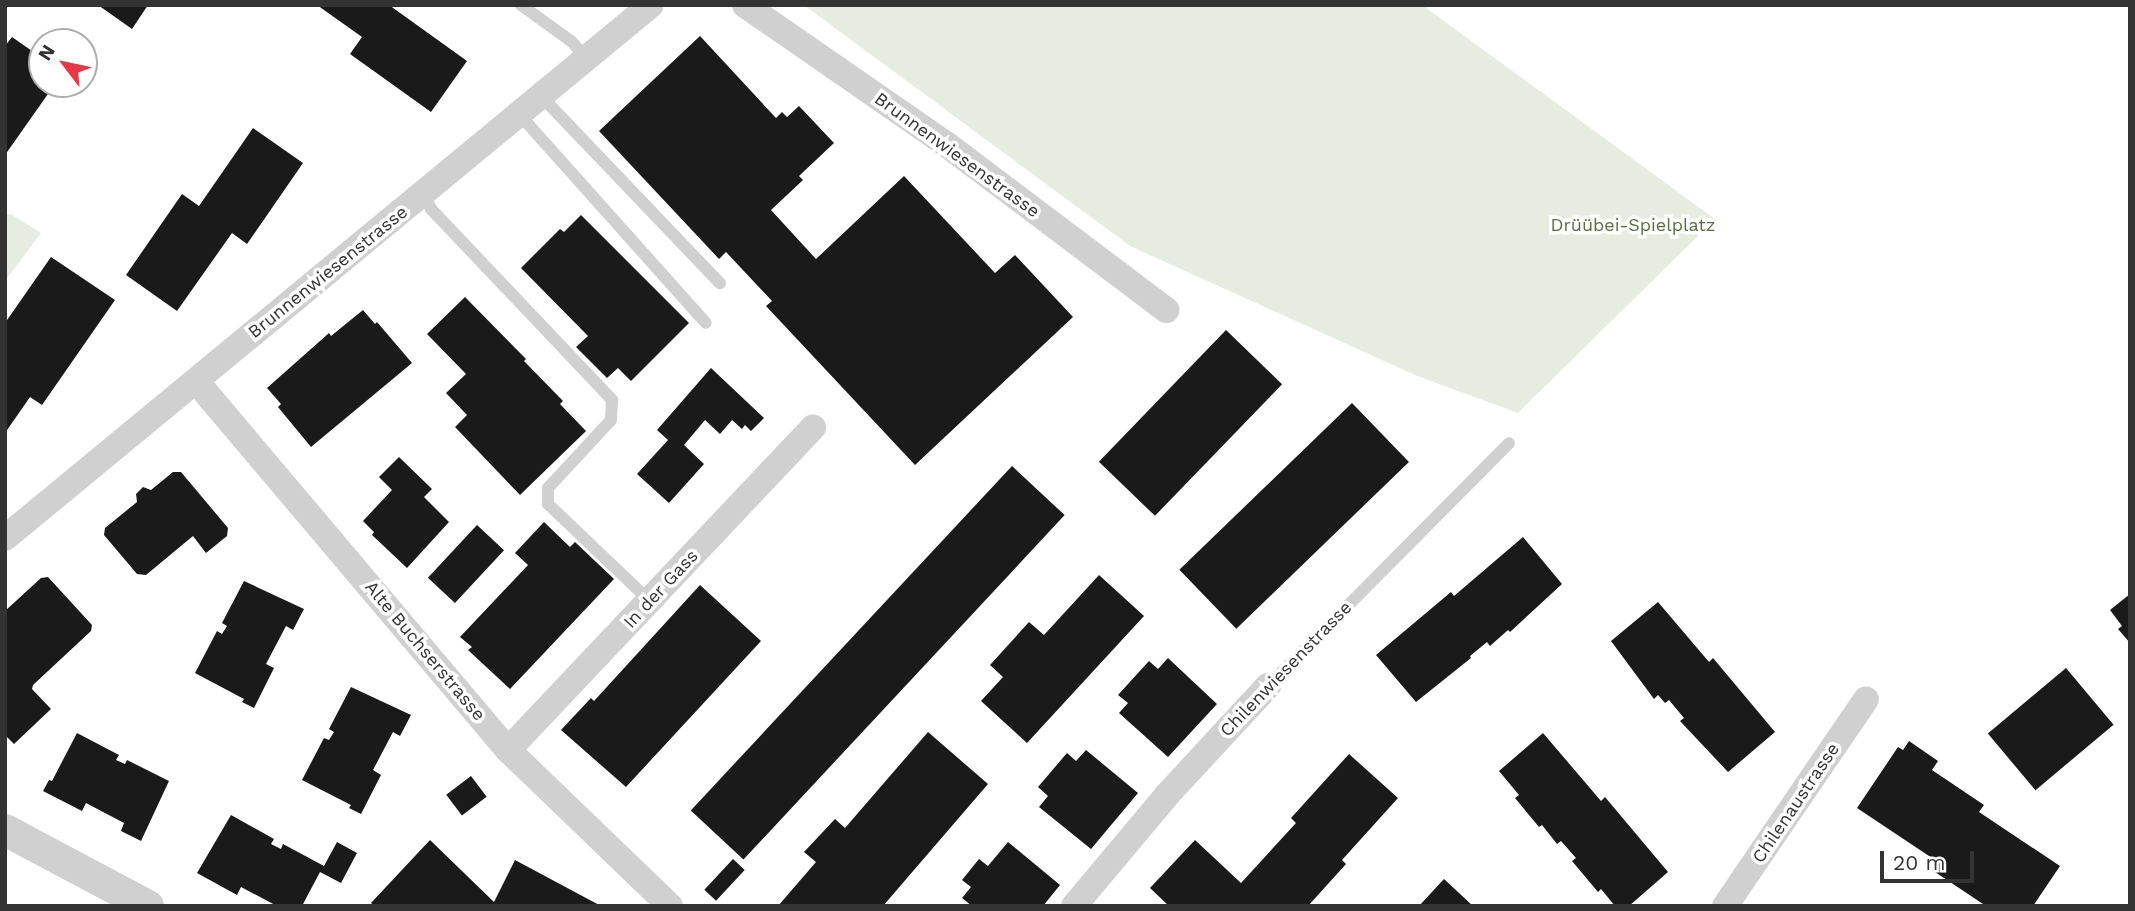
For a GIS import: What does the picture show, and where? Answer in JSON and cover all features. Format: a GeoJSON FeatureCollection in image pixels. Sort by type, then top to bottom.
{"type":"FeatureCollection","features":[{"type":"Feature","properties":{"kind":"street","name":"Brunnenwiesenstrasse"},"geometry":{"type":"LineString","coordinates":[[5,538],[651,5]]}},
{"type":"Feature","properties":{"kind":"street","name":"Brunnenwiesenstrasse"},"geometry":{"type":"LineString","coordinates":[[745,5],[946,144],[1166,310]]}},
{"type":"Feature","properties":{"kind":"street","name":"Alte Buchserstrasse"},"geometry":{"type":"LineString","coordinates":[[196,381],[508,750],[670,906]]}},
{"type":"Feature","properties":{"kind":"street","name":"In der Gass"},"geometry":{"type":"LineString","coordinates":[[508,750],[813,427]]}},
{"type":"Feature","properties":{"kind":"street","name":"Chilenwiesenstrasse"},"geometry":{"type":"LineString","coordinates":[[1074,906],[1167,795],[1268,686]]}},
{"type":"Feature","properties":{"kind":"street","name":"Chilenaustrasse"},"geometry":{"type":"LineString","coordinates":[[1725,906],[1866,699]]}},
{"type":"Feature","properties":{"kind":"street"},"geometry":{"type":"LineString","coordinates":[[5,830],[148,906]]}},
{"type":"Feature","properties":{"kind":"lane"},"geometry":{"type":"LineString","coordinates":[[521,5],[571,41],[587,59]]}},
{"type":"Feature","properties":{"kind":"lane"},"geometry":{"type":"LineString","coordinates":[[541,96],[720,283]]}},
{"type":"Feature","properties":{"kind":"lane"},"geometry":{"type":"LineString","coordinates":[[519,114],[706,323]]}},
{"type":"Feature","properties":{"kind":"lane"},"geometry":{"type":"LineString","coordinates":[[423,194],[432,210],[612,400],[611,420],[548,488],[548,504],[650,601]]}},
{"type":"Feature","properties":{"kind":"lane","name":"Chilenwiesenstrasse"},"geometry":{"type":"LineString","coordinates":[[1268,686],[1509,443]]}},
{"type":"Feature","properties":{"kind":"green space","name":"Drüübei-Spielplatz"},"geometry":{"type":"Polygon","coordinates":[[[804,5],[1422,5],[1715,219],[1518,413],[1415,375],[1130,246],[804,5]]]}},
{"type":"Feature","properties":{"kind":"green space"},"geometry":{"type":"Polygon","coordinates":[[[11,214],[41,233],[5,281],[5,215],[11,214]]]}},
{"type":"Feature","properties":{"kind":"building"},"geometry":{"type":"Polygon","coordinates":[[[98,5],[148,5],[132,29],[98,5]]]}},
{"type":"Feature","properties":{"kind":"building"},"geometry":{"type":"Polygon","coordinates":[[[317,5],[389,5],[467,61],[431,112],[350,54],[362,37],[317,5]]]}},
{"type":"Feature","properties":{"kind":"building"},"geometry":{"type":"Polygon","coordinates":[[[700,36],[776,118],[782,112],[787,117],[799,106],[834,143],[799,176],[803,180],[771,210],[816,259],[904,176],[995,273],[1015,255],[1073,317],[915,465],[766,306],[772,301],[726,252],[719,259],[599,131],[700,36]]]}},
{"type":"Feature","properties":{"kind":"building"},"geometry":{"type":"Polygon","coordinates":[[[12,37],[28,48],[28,98],[45,98],[5,155],[5,46],[12,37]]]}},
{"type":"Feature","properties":{"kind":"building"},"geometry":{"type":"Polygon","coordinates":[[[253,128],[303,163],[247,244],[232,233],[177,311],[126,275],[182,194],[199,206],[253,128]]]}},
{"type":"Feature","properties":{"kind":"building"},"geometry":{"type":"Polygon","coordinates":[[[581,215],[689,323],[631,381],[618,368],[607,378],[576,347],[588,336],[521,268],[560,229],[564,232],[581,215]]]}},
{"type":"Feature","properties":{"kind":"building"},"geometry":{"type":"Polygon","coordinates":[[[51,257],[115,300],[42,405],[30,397],[5,433],[5,323],[51,257]]]}},
{"type":"Feature","properties":{"kind":"building"},"geometry":{"type":"Polygon","coordinates":[[[465,297],[526,359],[524,361],[563,401],[560,404],[586,431],[520,495],[455,427],[467,415],[446,393],[466,374],[427,334],[465,297]]]}},
{"type":"Feature","properties":{"kind":"building"},"geometry":{"type":"Polygon","coordinates":[[[363,310],[375,324],[377,322],[412,363],[311,447],[278,407],[281,404],[267,388],[329,333],[331,336],[363,310]]]}},
{"type":"Feature","properties":{"kind":"building"},"geometry":{"type":"Polygon","coordinates":[[[1226,330],[1282,384],[1155,516],[1099,462],[1226,330]]]}},
{"type":"Feature","properties":{"kind":"building"},"geometry":{"type":"Polygon","coordinates":[[[711,368],[764,418],[751,431],[745,425],[742,429],[732,420],[720,434],[705,420],[684,445],[704,464],[669,503],[637,474],[668,440],[657,430],[711,368]]]}},
{"type":"Feature","properties":{"kind":"building"},"geometry":{"type":"Polygon","coordinates":[[[1352,403],[1409,462],[1236,629],[1179,570],[1352,403]]]}},
{"type":"Feature","properties":{"kind":"building"},"geometry":{"type":"Polygon","coordinates":[[[399,457],[432,489],[424,497],[449,522],[407,568],[372,535],[374,532],[363,521],[392,490],[379,477],[399,457]]]}},
{"type":"Feature","properties":{"kind":"building"},"geometry":{"type":"Polygon","coordinates":[[[1012,466],[1065,515],[743,860],[691,810],[1012,466]]]}},
{"type":"Feature","properties":{"kind":"building"},"geometry":{"type":"Polygon","coordinates":[[[173,472],[181,472],[228,528],[227,536],[206,553],[193,536],[146,575],[137,574],[104,535],[105,528],[137,502],[136,494],[143,487],[151,490],[173,472]]]}},
{"type":"Feature","properties":{"kind":"building"},"geometry":{"type":"Polygon","coordinates":[[[544,522],[570,547],[575,542],[614,579],[510,689],[468,650],[472,647],[460,637],[528,565],[515,553],[544,522]]]}},
{"type":"Feature","properties":{"kind":"building"},"geometry":{"type":"Polygon","coordinates":[[[477,525],[504,550],[455,603],[428,578],[477,525]]]}},
{"type":"Feature","properties":{"kind":"building"},"geometry":{"type":"Polygon","coordinates":[[[1523,537],[1562,584],[1510,632],[1508,630],[1490,646],[1487,642],[1416,702],[1376,655],[1451,592],[1454,596],[1523,537]]]}},
{"type":"Feature","properties":{"kind":"building"},"geometry":{"type":"Polygon","coordinates":[[[1099,575],[1144,616],[1027,743],[981,701],[1003,677],[990,665],[1029,622],[1044,635],[1099,575]]]}},
{"type":"Feature","properties":{"kind":"building"},"geometry":{"type":"Polygon","coordinates":[[[48,577],[92,625],[91,631],[33,685],[32,689],[51,709],[14,744],[5,735],[5,611],[41,578],[48,577]]]}},
{"type":"Feature","properties":{"kind":"building"},"geometry":{"type":"Polygon","coordinates":[[[244,581],[304,609],[293,630],[286,626],[266,664],[274,668],[254,708],[242,702],[244,699],[195,673],[217,631],[222,634],[227,626],[222,623],[244,581]]]}},
{"type":"Feature","properties":{"kind":"building"},"geometry":{"type":"Polygon","coordinates":[[[700,585],[761,641],[626,787],[561,730],[591,698],[594,701],[700,585]]]}},
{"type":"Feature","properties":{"kind":"building"},"geometry":{"type":"Polygon","coordinates":[[[2130,594],[2130,643],[2118,629],[2122,626],[2110,610],[2130,594]]]}},
{"type":"Feature","properties":{"kind":"building"},"geometry":{"type":"Polygon","coordinates":[[[1658,602],[1709,662],[1713,658],[1775,732],[1728,772],[1680,721],[1684,718],[1669,700],[1665,703],[1658,695],[1654,699],[1611,641],[1658,602]]]}},
{"type":"Feature","properties":{"kind":"building"},"geometry":{"type":"Polygon","coordinates":[[[1168,658],[1217,704],[1168,757],[1119,713],[1128,703],[1118,695],[1149,661],[1158,669],[1168,658]]]}},
{"type":"Feature","properties":{"kind":"building"},"geometry":{"type":"Polygon","coordinates":[[[2066,668],[2114,725],[2035,790],[1988,734],[2066,668]]]}},
{"type":"Feature","properties":{"kind":"building"},"geometry":{"type":"Polygon","coordinates":[[[351,687],[411,715],[400,736],[393,732],[373,770],[381,775],[361,814],[349,808],[351,805],[302,780],[324,738],[329,740],[334,732],[329,729],[351,687]]]}},
{"type":"Feature","properties":{"kind":"building"},"geometry":{"type":"Polygon","coordinates":[[[928,732],[988,784],[883,906],[778,906],[816,862],[804,852],[835,819],[845,828],[928,732]]]}},
{"type":"Feature","properties":{"kind":"building"},"geometry":{"type":"Polygon","coordinates":[[[77,733],[119,755],[116,760],[125,764],[127,760],[169,781],[141,841],[121,831],[124,823],[86,803],[82,811],[43,791],[49,780],[52,781],[77,733]]]}},
{"type":"Feature","properties":{"kind":"building"},"geometry":{"type":"Polygon","coordinates":[[[1543,733],[1601,801],[1605,797],[1668,872],[1629,906],[1615,906],[1601,889],[1598,892],[1572,861],[1576,858],[1561,841],[1557,844],[1515,798],[1519,795],[1499,771],[1543,733]]]}},
{"type":"Feature","properties":{"kind":"building"},"geometry":{"type":"Polygon","coordinates":[[[1909,741],[1938,761],[1932,770],[1984,805],[1979,812],[2060,866],[2033,906],[1986,906],[1932,870],[1938,862],[1857,808],[1898,747],[1903,750],[1909,741]]]}},
{"type":"Feature","properties":{"kind":"building"},"geometry":{"type":"Polygon","coordinates":[[[1086,750],[1138,793],[1091,849],[1039,807],[1048,796],[1038,787],[1067,753],[1076,761],[1086,750]]]}},
{"type":"Feature","properties":{"kind":"building"},"geometry":{"type":"Polygon","coordinates":[[[1349,754],[1398,798],[1342,860],[1346,864],[1308,906],[1169,906],[1150,888],[1195,840],[1241,883],[1296,823],[1291,818],[1349,754]]]}},
{"type":"Feature","properties":{"kind":"building"},"geometry":{"type":"Polygon","coordinates":[[[471,776],[487,797],[462,815],[446,795],[471,776]]]}},
{"type":"Feature","properties":{"kind":"building"},"geometry":{"type":"Polygon","coordinates":[[[231,815],[274,839],[271,844],[281,849],[283,844],[324,866],[337,842],[357,853],[341,883],[320,872],[302,906],[277,906],[241,887],[237,895],[197,873],[231,815]]]}},
{"type":"Feature","properties":{"kind":"building"},"geometry":{"type":"Polygon","coordinates":[[[430,840],[494,902],[515,860],[601,906],[374,906],[371,903],[430,840]]]}},
{"type":"Feature","properties":{"kind":"building"},"geometry":{"type":"Polygon","coordinates":[[[1008,842],[1060,885],[1043,906],[972,906],[962,898],[971,887],[962,880],[979,859],[988,866],[1008,842]]]}},
{"type":"Feature","properties":{"kind":"building"},"geometry":{"type":"Polygon","coordinates":[[[733,859],[745,870],[716,901],[704,890],[733,859]]]}},
{"type":"Feature","properties":{"kind":"building"},"geometry":{"type":"Polygon","coordinates":[[[1444,879],[1473,906],[1419,906],[1444,879]]]}}]}
